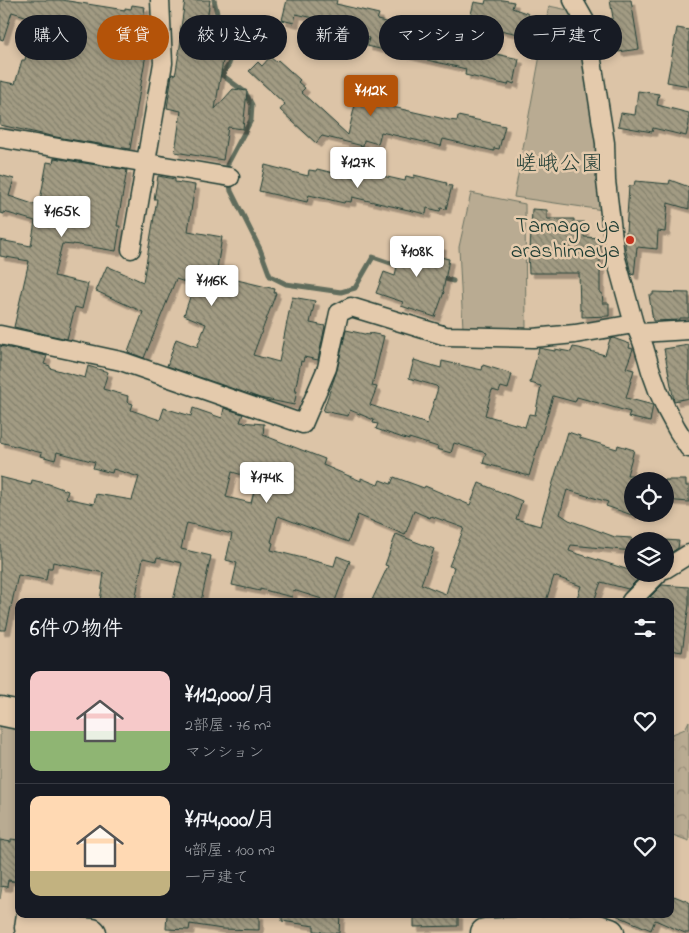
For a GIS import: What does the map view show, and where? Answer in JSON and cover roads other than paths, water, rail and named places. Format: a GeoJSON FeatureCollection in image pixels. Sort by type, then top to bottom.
{"type":"FeatureCollection","features":[{"type":"Feature","properties":{"kind":"main road"},"geometry":{"type":"LineString","coordinates":[[0,711],[15,713]]}},
{"type":"Feature","properties":{"kind":"main road"},"geometry":{"type":"LineString","coordinates":[[26,925],[92,933]]}},
{"type":"Feature","properties":{"kind":"main road"},"geometry":{"type":"LineString","coordinates":[[485,933],[596,925]]}},
{"type":"Feature","properties":{"kind":"street"},"geometry":{"type":"LineString","coordinates":[[132,249],[162,63],[160,0]]}},
{"type":"Feature","properties":{"kind":"street"},"geometry":{"type":"LineString","coordinates":[[573,0],[586,23],[605,143],[606,181],[615,255],[637,328],[662,400],[689,448]]}},
{"type":"Feature","properties":{"kind":"street"},"geometry":{"type":"LineString","coordinates":[[0,138],[230,177]]}},
{"type":"Feature","properties":{"kind":"street"},"geometry":{"type":"LineString","coordinates":[[0,336],[121,361],[303,424],[327,368],[339,313],[351,307],[446,336],[533,338],[637,328],[689,330]]}},
{"type":"Feature","properties":{"kind":"street"},"geometry":{"type":"LineString","coordinates":[[674,563],[689,554]]}},
{"type":"Feature","properties":{"kind":"street"},"geometry":{"type":"LineString","coordinates":[[634,598],[650,582]]}},
{"type":"Feature","properties":{"kind":"waterway"},"geometry":{"type":"LineString","coordinates":[[214,0],[221,31],[231,53],[229,64],[222,75],[245,92],[252,105],[251,120],[227,165],[231,191],[260,249],[270,276],[286,284],[341,292],[355,288],[373,257],[402,267]]}},
{"type":"Feature","properties":{"kind":"waterway"},"geometry":{"type":"LineString","coordinates":[[439,277],[453,281]]}},
{"type":"Feature","properties":{"kind":"place","name":"Tamago ya arashimaya"},"geometry":{"type":"Point","coordinates":[630,240]}},
{"type":"Feature","properties":{"kind":"park label","name":"嵯峨公園"},"geometry":{"type":"Point","coordinates":[559,165]}}]}
